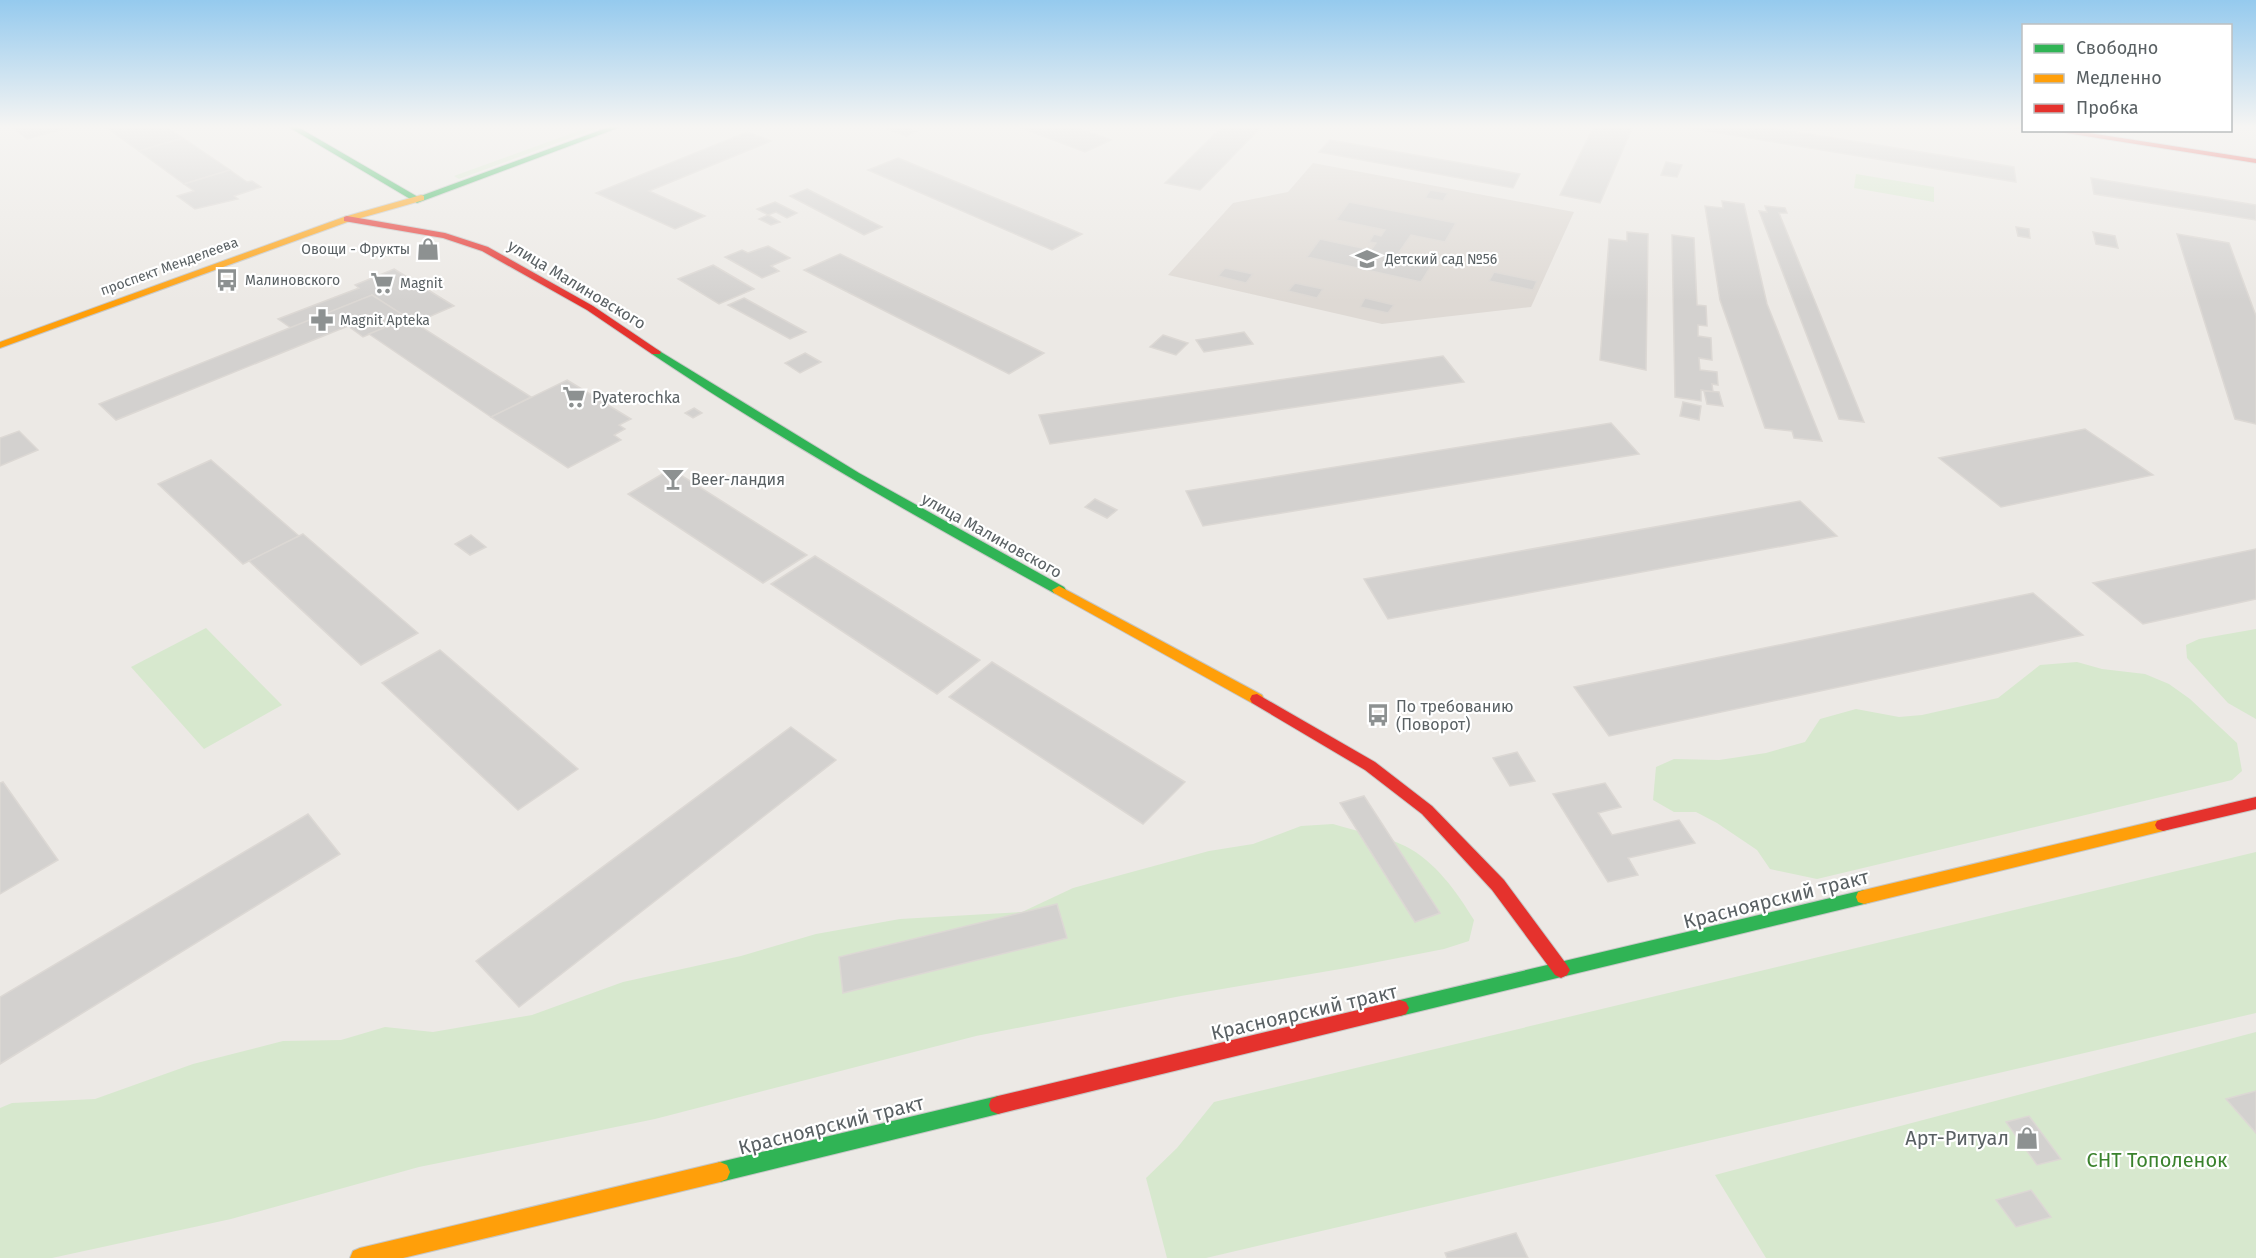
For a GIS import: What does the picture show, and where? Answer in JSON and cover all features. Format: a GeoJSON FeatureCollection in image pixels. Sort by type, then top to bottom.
{"type":"FeatureCollection","features":[{"type":"Feature","properties":{"kind":"street"},"geometry":{"type":"LineString","coordinates":[[389,185],[417,200]]}},
{"type":"Feature","properties":{"kind":"street","name":"проспект Менделеева"},"geometry":{"type":"LineString","coordinates":[[348,218],[398,190],[413,185]]}},
{"type":"Feature","properties":{"kind":"street","name":"проспект Менделеева"},"geometry":{"type":"LineString","coordinates":[[0,345],[348,218],[417,200],[459,185]]}},
{"type":"Feature","properties":{"kind":"street","name":"улица Малиновского"},"geometry":{"type":"LineString","coordinates":[[348,218],[445,236],[485,249],[504,259],[623,328],[731,403],[878,491],[1314,731],[1370,766],[1427,810],[1498,885],[1561,970]]}},
{"type":"Feature","properties":{"kind":"street","name":"Красноярский тракт"},"geometry":{"type":"LineString","coordinates":[[360,1258],[2256,803]]}},
{"type":"Feature","properties":{"kind":"shaded area","name":"Детский сад №56"},"geometry":{"type":"Polygon","coordinates":[[[1294,185],[1429,185],[1574,212],[1531,307],[1382,324],[1168,275],[1233,203],[1288,192],[1294,185]]]}},
{"type":"Feature","properties":{"kind":"green space"},"geometry":{"type":"Polygon","coordinates":[[[1854,185],[1920,185],[1934,187],[1934,202],[1854,188],[1854,185]]]}},
{"type":"Feature","properties":{"kind":"green space"},"geometry":{"type":"Polygon","coordinates":[[[206,628],[282,705],[204,749],[131,667],[206,628]]]}},
{"type":"Feature","properties":{"kind":"green space"},"geometry":{"type":"Polygon","coordinates":[[[2256,629],[2256,719],[2228,703],[2187,658],[2186,645],[2199,639],[2256,629]]]}},
{"type":"Feature","properties":{"kind":"green space"},"geometry":{"type":"Polygon","coordinates":[[[2077,662],[2102,669],[2145,674],[2169,684],[2190,699],[2237,743],[2242,771],[2232,780],[1817,879],[1770,869],[1757,850],[1717,823],[1696,812],[1674,812],[1653,800],[1656,767],[1674,759],[1719,760],[1766,753],[1805,742],[1820,719],[1856,709],[1899,717],[1922,715],[1998,698],[2040,665],[2077,662]]]}},
{"type":"Feature","properties":{"kind":"green space"},"geometry":{"type":"Polygon","coordinates":[[[1333,824],[1397,842],[1426,860],[1453,888],[1474,920],[1469,941],[1444,949],[1352,967],[1181,996],[976,1036],[655,1119],[419,1167],[231,1219],[52,1258],[0,1258],[0,1108],[12,1103],[95,1099],[193,1064],[283,1041],[341,1040],[385,1027],[433,1032],[532,1015],[623,982],[741,956],[816,934],[900,919],[1022,912],[1073,888],[1209,851],[1253,844],[1301,826],[1333,824]]]}},
{"type":"Feature","properties":{"kind":"green space"},"geometry":{"type":"Polygon","coordinates":[[[2256,852],[2256,1013],[1206,1258],[1167,1258],[1146,1178],[1177,1148],[1214,1102],[2256,852]]]}},
{"type":"Feature","properties":{"kind":"green space","name":"СНТ Тополенок"},"geometry":{"type":"Polygon","coordinates":[[[2256,1032],[2256,1258],[1766,1258],[1715,1175],[2256,1032]]]}},
{"type":"Feature","properties":{"kind":"building"},"geometry":{"type":"Polygon","coordinates":[[[185,185],[258,185],[261,187],[234,196],[238,199],[195,209],[177,196],[194,191],[185,185]]]}},
{"type":"Feature","properties":{"kind":"building"},"geometry":{"type":"Polygon","coordinates":[[[617,185],[664,185],[649,191],[705,216],[675,229],[596,193],[617,185]]]}},
{"type":"Feature","properties":{"kind":"building"},"geometry":{"type":"Polygon","coordinates":[[[902,185],[963,185],[1082,234],[1052,250],[902,185]]]}},
{"type":"Feature","properties":{"kind":"building"},"geometry":{"type":"Polygon","coordinates":[[[1174,185],[1205,185],[1200,190],[1174,185]]]}},
{"type":"Feature","properties":{"kind":"building"},"geometry":{"type":"Polygon","coordinates":[[[1495,185],[1515,185],[1513,188],[1495,185]]]}},
{"type":"Feature","properties":{"kind":"building"},"geometry":{"type":"Polygon","coordinates":[[[1565,185],[1608,185],[1600,203],[1560,195],[1565,185]]]}},
{"type":"Feature","properties":{"kind":"building"},"geometry":{"type":"Polygon","coordinates":[[[2092,185],[2132,185],[2256,205],[2256,220],[2094,194],[2092,185]]]}},
{"type":"Feature","properties":{"kind":"building"},"geometry":{"type":"Polygon","coordinates":[[[807,189],[882,227],[864,235],[790,196],[807,189]]]}},
{"type":"Feature","properties":{"kind":"building"},"geometry":{"type":"Polygon","coordinates":[[[1430,190],[1448,193],[1443,201],[1425,198],[1430,190]]]}},
{"type":"Feature","properties":{"kind":"building"},"geometry":{"type":"Polygon","coordinates":[[[1722,201],[1744,204],[1767,304],[1822,441],[1794,438],[1792,431],[1765,428],[1720,300],[1705,206],[1723,208],[1722,201]]]}},
{"type":"Feature","properties":{"kind":"building"},"geometry":{"type":"Polygon","coordinates":[[[775,202],[797,213],[787,218],[776,212],[768,215],[757,209],[775,202]]]}},
{"type":"Feature","properties":{"kind":"building"},"geometry":{"type":"Polygon","coordinates":[[[1349,202],[1456,223],[1445,242],[1411,235],[1397,255],[1433,263],[1421,282],[1307,257],[1320,239],[1371,250],[1376,243],[1369,242],[1374,234],[1381,236],[1385,230],[1336,220],[1349,202]]]}},
{"type":"Feature","properties":{"kind":"building"},"geometry":{"type":"Polygon","coordinates":[[[1765,206],[1785,208],[1787,213],[1779,213],[1864,422],[1839,419],[1759,211],[1767,212],[1765,206]]]}},
{"type":"Feature","properties":{"kind":"building"},"geometry":{"type":"Polygon","coordinates":[[[768,215],[780,222],[771,225],[759,219],[768,215]]]}},
{"type":"Feature","properties":{"kind":"building"},"geometry":{"type":"Polygon","coordinates":[[[2016,227],[2029,229],[2030,238],[2018,236],[2016,227]]]}},
{"type":"Feature","properties":{"kind":"building"},"geometry":{"type":"Polygon","coordinates":[[[1627,232],[1648,234],[1646,370],[1600,360],[1609,239],[1627,241],[1627,232]]]}},
{"type":"Feature","properties":{"kind":"building"},"geometry":{"type":"Polygon","coordinates":[[[2093,232],[2115,236],[2118,248],[2096,244],[2093,232]]]}},
{"type":"Feature","properties":{"kind":"building"},"geometry":{"type":"Polygon","coordinates":[[[2177,234],[2229,243],[2256,316],[2256,424],[2235,419],[2177,234]]]}},
{"type":"Feature","properties":{"kind":"building"},"geometry":{"type":"Polygon","coordinates":[[[1672,235],[1694,238],[1697,305],[1706,306],[1707,326],[1698,325],[1698,336],[1711,338],[1712,360],[1699,358],[1700,370],[1717,372],[1718,385],[1712,384],[1713,392],[1701,390],[1701,401],[1675,397],[1672,235]]]}},
{"type":"Feature","properties":{"kind":"building"},"geometry":{"type":"Polygon","coordinates":[[[768,246],[790,258],[771,266],[779,271],[762,278],[725,257],[742,250],[748,253],[768,246]]]}},
{"type":"Feature","properties":{"kind":"building"},"geometry":{"type":"Polygon","coordinates":[[[840,254],[1044,353],[1009,374],[804,270],[840,254]]]}},
{"type":"Feature","properties":{"kind":"building"},"geometry":{"type":"Polygon","coordinates":[[[713,265],[754,289],[719,304],[678,279],[713,265]]]}},
{"type":"Feature","properties":{"kind":"building"},"geometry":{"type":"Polygon","coordinates":[[[1225,268],[1253,274],[1246,283],[1218,276],[1225,268]]]}},
{"type":"Feature","properties":{"kind":"building"},"geometry":{"type":"Polygon","coordinates":[[[394,269],[454,306],[415,323],[372,295],[291,328],[278,319],[359,288],[355,285],[394,269]]]}},
{"type":"Feature","properties":{"kind":"building"},"geometry":{"type":"Polygon","coordinates":[[[1494,272],[1537,281],[1533,290],[1489,281],[1494,272]]]}},
{"type":"Feature","properties":{"kind":"building"},"geometry":{"type":"Polygon","coordinates":[[[1295,283],[1323,289],[1317,298],[1288,291],[1295,283]]]}},
{"type":"Feature","properties":{"kind":"building"},"geometry":{"type":"Polygon","coordinates":[[[372,295],[408,318],[363,337],[348,326],[116,420],[99,404],[372,295]]]}},
{"type":"Feature","properties":{"kind":"building"},"geometry":{"type":"Polygon","coordinates":[[[744,298],[806,332],[790,339],[728,305],[744,298]]]}},
{"type":"Feature","properties":{"kind":"building"},"geometry":{"type":"Polygon","coordinates":[[[1365,298],[1394,305],[1388,313],[1360,307],[1365,298]]]}},
{"type":"Feature","properties":{"kind":"building"},"geometry":{"type":"Polygon","coordinates":[[[408,318],[531,397],[491,417],[369,334],[408,318]]]}},
{"type":"Feature","properties":{"kind":"building"},"geometry":{"type":"Polygon","coordinates":[[[1244,332],[1253,344],[1204,352],[1196,340],[1244,332]]]}},
{"type":"Feature","properties":{"kind":"building"},"geometry":{"type":"Polygon","coordinates":[[[1163,335],[1188,343],[1176,355],[1150,347],[1163,335]]]}},
{"type":"Feature","properties":{"kind":"building"},"geometry":{"type":"Polygon","coordinates":[[[805,353],[821,362],[800,373],[785,363],[805,353]]]}},
{"type":"Feature","properties":{"kind":"building"},"geometry":{"type":"Polygon","coordinates":[[[1443,356],[1464,382],[1050,444],[1039,415],[1443,356]]]}},
{"type":"Feature","properties":{"kind":"building"},"geometry":{"type":"Polygon","coordinates":[[[567,380],[631,419],[619,425],[625,429],[614,435],[621,440],[568,468],[491,417],[567,380]]]}},
{"type":"Feature","properties":{"kind":"building"},"geometry":{"type":"Polygon","coordinates":[[[1704,391],[1719,392],[1723,406],[1707,404],[1704,391]]]}},
{"type":"Feature","properties":{"kind":"building"},"geometry":{"type":"Polygon","coordinates":[[[1683,402],[1701,406],[1699,420],[1680,416],[1683,402]]]}},
{"type":"Feature","properties":{"kind":"building"},"geometry":{"type":"Polygon","coordinates":[[[694,408],[702,413],[693,418],[685,413],[694,408]]]}},
{"type":"Feature","properties":{"kind":"building"},"geometry":{"type":"Polygon","coordinates":[[[1611,423],[1639,454],[1203,526],[1186,491],[1611,423]]]}},
{"type":"Feature","properties":{"kind":"building"},"geometry":{"type":"Polygon","coordinates":[[[2085,429],[2153,475],[2001,507],[1939,458],[2085,429]]]}},
{"type":"Feature","properties":{"kind":"building"},"geometry":{"type":"Polygon","coordinates":[[[19,431],[38,450],[0,466],[0,438],[19,431]]]}},
{"type":"Feature","properties":{"kind":"building"},"geometry":{"type":"Polygon","coordinates":[[[211,460],[299,536],[243,564],[158,484],[211,460]]]}},
{"type":"Feature","properties":{"kind":"building"},"geometry":{"type":"Polygon","coordinates":[[[671,469],[807,555],[763,583],[628,494],[671,469]]]}},
{"type":"Feature","properties":{"kind":"building"},"geometry":{"type":"Polygon","coordinates":[[[1095,499],[1117,510],[1107,518],[1085,507],[1095,499]]]}},
{"type":"Feature","properties":{"kind":"building"},"geometry":{"type":"Polygon","coordinates":[[[1800,501],[1837,536],[1388,619],[1364,579],[1800,501]]]}},
{"type":"Feature","properties":{"kind":"building"},"geometry":{"type":"Polygon","coordinates":[[[303,534],[418,633],[361,665],[249,561],[303,534]]]}},
{"type":"Feature","properties":{"kind":"building"},"geometry":{"type":"Polygon","coordinates":[[[471,535],[486,547],[470,555],[455,544],[471,535]]]}},
{"type":"Feature","properties":{"kind":"building"},"geometry":{"type":"Polygon","coordinates":[[[2256,549],[2256,599],[2143,624],[2093,583],[2256,549]]]}},
{"type":"Feature","properties":{"kind":"building"},"geometry":{"type":"Polygon","coordinates":[[[815,556],[980,660],[937,694],[771,584],[815,556]]]}},
{"type":"Feature","properties":{"kind":"building"},"geometry":{"type":"Polygon","coordinates":[[[2033,593],[2083,635],[1609,736],[1574,687],[2033,593]]]}},
{"type":"Feature","properties":{"kind":"building"},"geometry":{"type":"Polygon","coordinates":[[[440,650],[578,769],[518,810],[382,683],[440,650]]]}},
{"type":"Feature","properties":{"kind":"building"},"geometry":{"type":"Polygon","coordinates":[[[992,662],[1185,782],[1143,824],[949,697],[992,662]]]}},
{"type":"Feature","properties":{"kind":"building"},"geometry":{"type":"Polygon","coordinates":[[[791,727],[836,760],[519,1007],[476,961],[791,727]]]}},
{"type":"Feature","properties":{"kind":"building"},"geometry":{"type":"Polygon","coordinates":[[[1517,752],[1535,781],[1510,786],[1493,758],[1517,752]]]}},
{"type":"Feature","properties":{"kind":"building"},"geometry":{"type":"Polygon","coordinates":[[[3,782],[58,860],[0,894],[0,783],[3,782]]]}},
{"type":"Feature","properties":{"kind":"building"},"geometry":{"type":"Polygon","coordinates":[[[1605,783],[1621,807],[1598,813],[1612,835],[1679,820],[1695,843],[1628,858],[1638,875],[1608,882],[1553,794],[1605,783]]]}},
{"type":"Feature","properties":{"kind":"building"},"geometry":{"type":"Polygon","coordinates":[[[1364,796],[1440,913],[1415,922],[1340,803],[1364,796]]]}},
{"type":"Feature","properties":{"kind":"building"},"geometry":{"type":"Polygon","coordinates":[[[308,814],[340,854],[0,1064],[0,997],[308,814]]]}},
{"type":"Feature","properties":{"kind":"building"},"geometry":{"type":"Polygon","coordinates":[[[1057,904],[1067,938],[843,993],[839,957],[1057,904]]]}},
{"type":"Feature","properties":{"kind":"building"},"geometry":{"type":"Polygon","coordinates":[[[2256,1091],[2256,1133],[2226,1099],[2256,1091]]]}},
{"type":"Feature","properties":{"kind":"building"},"geometry":{"type":"Polygon","coordinates":[[[2029,1116],[2061,1159],[2037,1165],[2006,1122],[2029,1116]]]}},
{"type":"Feature","properties":{"kind":"building"},"geometry":{"type":"Polygon","coordinates":[[[2031,1190],[2051,1217],[2016,1227],[1996,1200],[2031,1190]]]}},
{"type":"Feature","properties":{"kind":"building"},"geometry":{"type":"Polygon","coordinates":[[[1516,1233],[1528,1258],[1447,1258],[1445,1253],[1516,1233]]]}},
{"type":"Feature","properties":{"kind":"traffic: fast"},"geometry":{"type":"LineString","coordinates":[[391,185],[417,200]]}},
{"type":"Feature","properties":{"kind":"traffic: fast"},"geometry":{"type":"LineString","coordinates":[[421,198],[458,185]]}},
{"type":"Feature","properties":{"kind":"traffic: fast"},"geometry":{"type":"LineString","coordinates":[[656,352],[805,446],[1059,590]]}},
{"type":"Feature","properties":{"kind":"traffic: fast"},"geometry":{"type":"LineString","coordinates":[[1400,1008],[1864,897]]}},
{"type":"Feature","properties":{"kind":"traffic: fast"},"geometry":{"type":"LineString","coordinates":[[720,1172],[998,1105]]}},
{"type":"Feature","properties":{"kind":"traffic: slow"},"geometry":{"type":"LineString","coordinates":[[0,345],[347,219],[421,198]]}},
{"type":"Feature","properties":{"kind":"traffic: slow"},"geometry":{"type":"LineString","coordinates":[[1059,590],[1257,699]]}},
{"type":"Feature","properties":{"kind":"traffic: slow"},"geometry":{"type":"LineString","coordinates":[[1864,897],[2163,825]]}},
{"type":"Feature","properties":{"kind":"traffic: slow"},"geometry":{"type":"LineString","coordinates":[[360,1258],[720,1172]]}},
{"type":"Feature","properties":{"kind":"traffic: jam"},"geometry":{"type":"LineString","coordinates":[[347,219],[445,236],[485,249],[590,308],[656,352]]}},
{"type":"Feature","properties":{"kind":"traffic: jam"},"geometry":{"type":"LineString","coordinates":[[1257,699],[1370,766],[1427,810],[1498,885],[1561,970]]}},
{"type":"Feature","properties":{"kind":"traffic: jam"},"geometry":{"type":"LineString","coordinates":[[2163,825],[2256,803]]}},
{"type":"Feature","properties":{"kind":"traffic: jam"},"geometry":{"type":"LineString","coordinates":[[998,1105],[1400,1008]]}},
{"type":"Feature","properties":{"kind":"place","name":"Овощи - Фрукты"},"geometry":{"type":"Point","coordinates":[428,249]}},
{"type":"Feature","properties":{"kind":"place","name":"Детский сад №56"},"geometry":{"type":"Point","coordinates":[1367,259]}},
{"type":"Feature","properties":{"kind":"place","name":"Малиновского"},"geometry":{"type":"Point","coordinates":[227,280]}},
{"type":"Feature","properties":{"kind":"place","name":"Magnit"},"geometry":{"type":"Point","coordinates":[382,283]}},
{"type":"Feature","properties":{"kind":"place","name":"Magnit Apteka"},"geometry":{"type":"Point","coordinates":[322,320]}},
{"type":"Feature","properties":{"kind":"place","name":"Pyaterochka"},"geometry":{"type":"Point","coordinates":[574,397]}},
{"type":"Feature","properties":{"kind":"place","name":"Beer-ландия"},"geometry":{"type":"Point","coordinates":[673,479]}},
{"type":"Feature","properties":{"kind":"place","name":"По требованию (Поворот)"},"geometry":{"type":"Point","coordinates":[1378,715]}},
{"type":"Feature","properties":{"kind":"place","name":"Арт-Ритуал"},"geometry":{"type":"Point","coordinates":[2027,1138]}}]}
